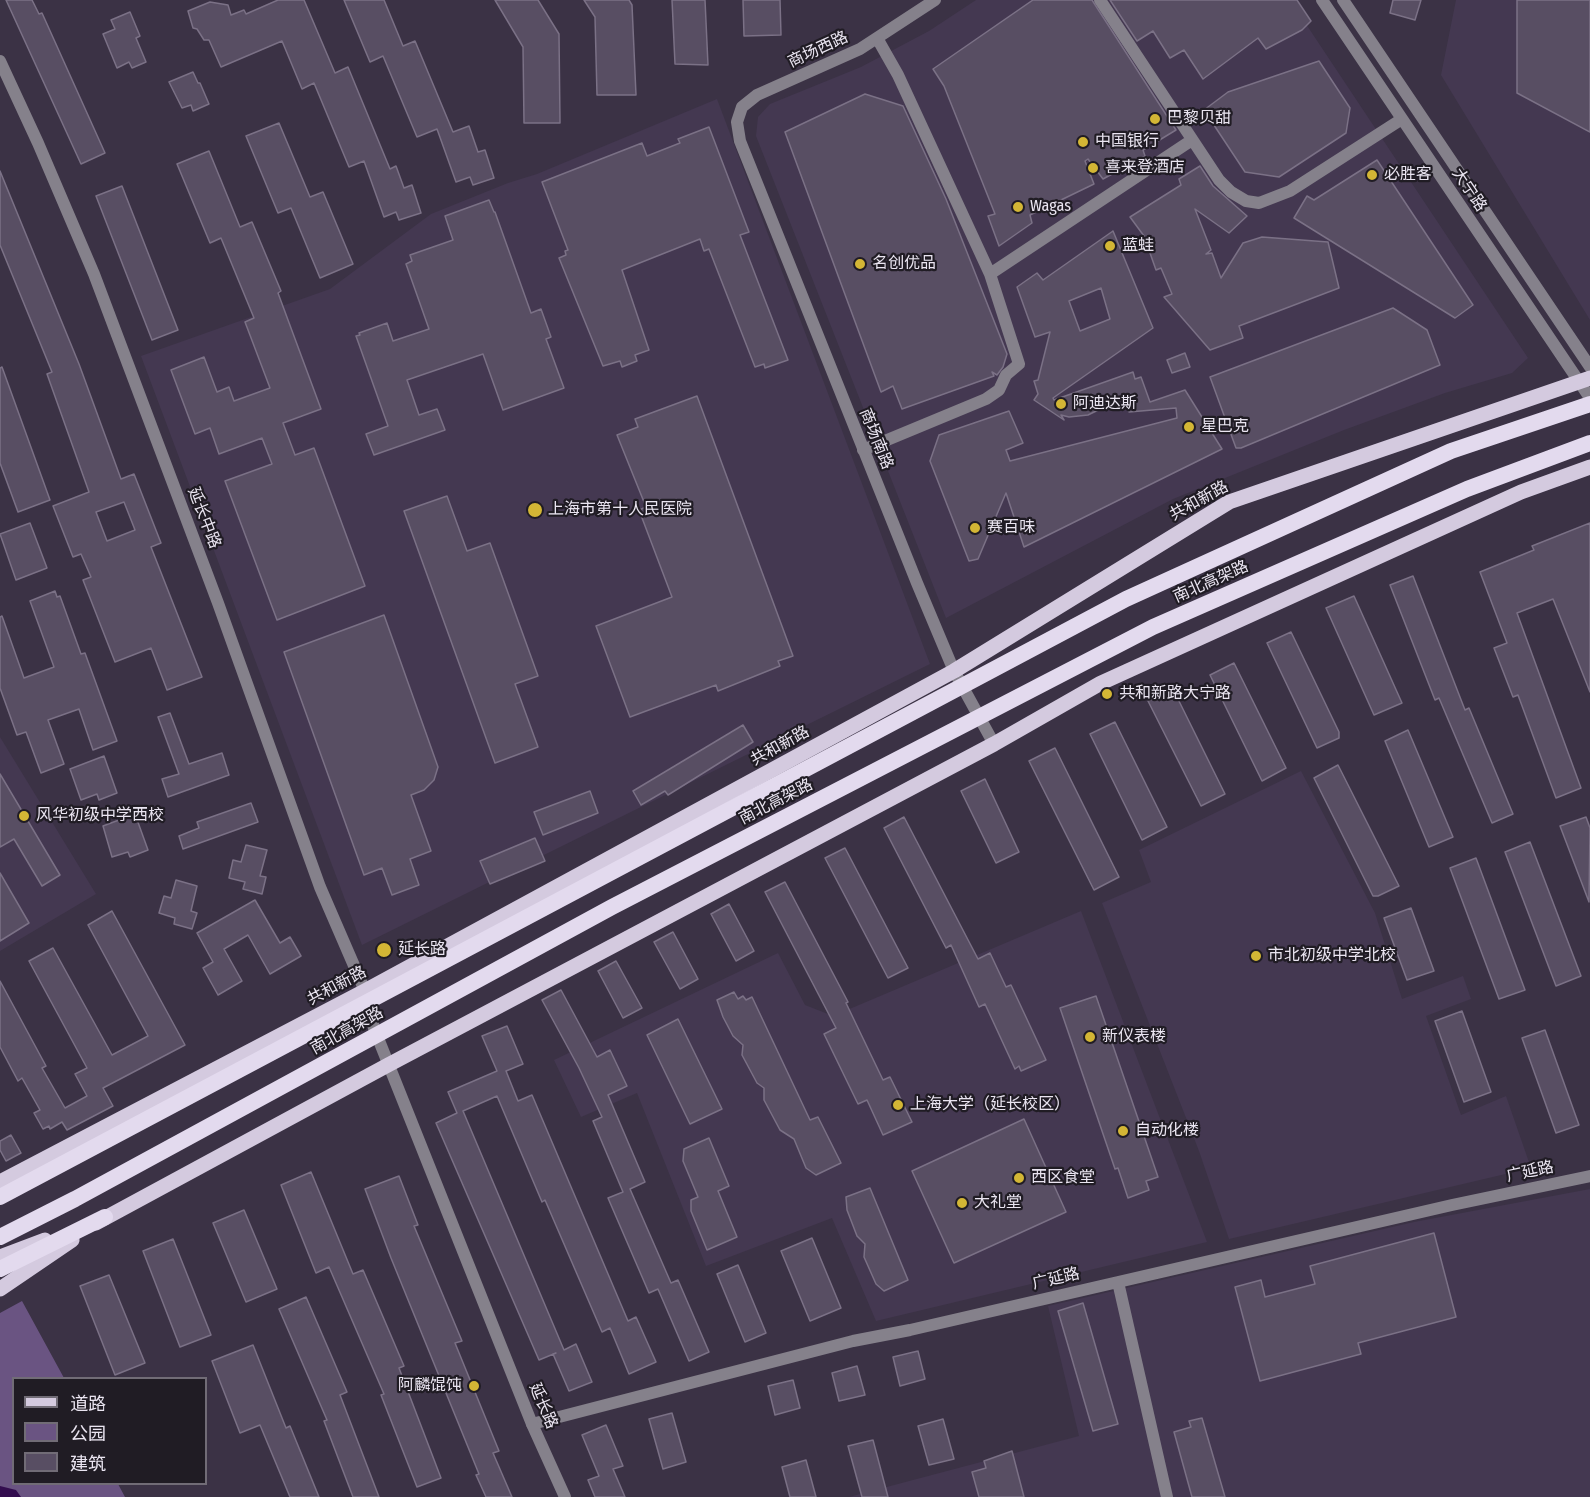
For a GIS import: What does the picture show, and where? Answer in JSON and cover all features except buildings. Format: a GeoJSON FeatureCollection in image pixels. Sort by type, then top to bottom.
{"type":"FeatureCollection","features":[{"type":"Feature","properties":{"kind":"highway","name":"南北高架路"},"geometry":{"type":"LineString","coordinates":[[0,1197],[1126,599],[1451,451],[1590,404]]}},
{"type":"Feature","properties":{"kind":"highway","name":"南北高架路"},"geometry":{"type":"LineString","coordinates":[[0,1237],[75,1199],[612,907],[1154,627],[1467,489],[1590,443]]}},
{"type":"Feature","properties":{"kind":"highway"},"geometry":{"type":"LineString","coordinates":[[0,1269],[105,1217]]}},
{"type":"Feature","properties":{"kind":"main road","name":"共和新路"},"geometry":{"type":"LineString","coordinates":[[0,1182],[365,992],[954,671],[1229,502],[1584,380]]}},
{"type":"Feature","properties":{"kind":"main road"},"geometry":{"type":"LineString","coordinates":[[0,1289],[105,1217],[994,744],[1101,682],[1510,497],[1590,467]]}},
{"type":"Feature","properties":{"kind":"main road"},"geometry":{"type":"LineString","coordinates":[[0,1257],[105,1217]]}},
{"type":"Feature","properties":{"kind":"street","name":"商场西路"},"geometry":{"type":"LineString","coordinates":[[740,141],[737,122],[742,107],[757,95],[860,49],[934,0]]}},
{"type":"Feature","properties":{"kind":"street"},"geometry":{"type":"LineString","coordinates":[[1100,0],[1220,180],[1231,192],[1246,201],[1259,203],[1290,192],[1402,119]]}},
{"type":"Feature","properties":{"kind":"street","name":"大宁路"},"geometry":{"type":"LineString","coordinates":[[1322,0],[1584,380],[1590,398]]}},
{"type":"Feature","properties":{"kind":"street","name":"大宁路"},"geometry":{"type":"LineString","coordinates":[[1343,0],[1590,367]]}},
{"type":"Feature","properties":{"kind":"street"},"geometry":{"type":"LineString","coordinates":[[863,450],[986,399],[999,390],[1006,375],[1019,364],[990,274],[898,75],[877,38]]}},
{"type":"Feature","properties":{"kind":"street","name":"延长中路"},"geometry":{"type":"LineString","coordinates":[[0,61],[94,274],[218,603],[320,887],[365,992]]}},
{"type":"Feature","properties":{"kind":"street"},"geometry":{"type":"LineString","coordinates":[[990,274],[1192,140]]}},
{"type":"Feature","properties":{"kind":"street","name":"商场南路"},"geometry":{"type":"LineString","coordinates":[[740,141],[954,671],[994,744]]}},
{"type":"Feature","properties":{"kind":"street","name":"延长路"},"geometry":{"type":"LineString","coordinates":[[365,992],[374,1028],[388,1065],[532,1424],[565,1497]]}},
{"type":"Feature","properties":{"kind":"street","name":"广延路"},"geometry":{"type":"LineString","coordinates":[[532,1424],[853,1341],[1452,1205],[1590,1176]]}},
{"type":"Feature","properties":{"kind":"street"},"geometry":{"type":"LineString","coordinates":[[1118,1282],[1167,1497]]}},
{"type":"Feature","properties":{"kind":"shaded area"},"geometry":{"type":"Polygon","coordinates":[[[976,0],[1290,0],[1528,358],[1512,373],[1445,393],[1344,430],[1173,499],[946,618],[756,136],[758,117],[770,104],[861,67],[929,31],[976,0]]]}},
{"type":"Feature","properties":{"kind":"shaded area"},"geometry":{"type":"Polygon","coordinates":[[[1456,0],[1590,0],[1590,320],[1441,75],[1456,0]]]}},
{"type":"Feature","properties":{"kind":"shaded area","name":"上海市第十人民医院"},"geometry":{"type":"Polygon","coordinates":[[[717,99],[930,664],[362,945],[141,356],[330,289],[431,214],[508,183],[537,174],[717,99]]]}},
{"type":"Feature","properties":{"kind":"shaded area","name":"风华初级中学西校"},"geometry":{"type":"Polygon","coordinates":[[[0,737],[96,894],[0,951],[0,737]]]}},
{"type":"Feature","properties":{"kind":"shaded area"},"geometry":{"type":"Polygon","coordinates":[[[1301,771],[1375,913],[1402,999],[1463,976],[1471,999],[1426,1016],[1461,1115],[1506,1096],[1531,1168],[1229,1239],[1199,1151],[1102,903],[1151,882],[1139,850],[1301,771]]]}},
{"type":"Feature","properties":{"kind":"shaded area","name":"上海大学（延长校区）"},"geometry":{"type":"Polygon","coordinates":[[[1081,911],[1207,1242],[876,1321],[832,1218],[706,1266],[637,1093],[581,1117],[554,1060],[778,953],[805,1005],[833,1016],[1081,911]]]}},
{"type":"Feature","properties":{"kind":"shaded area"},"geometry":{"type":"Polygon","coordinates":[[[1590,1189],[1590,1497],[849,1497],[1079,1436],[1048,1306],[1414,1222],[1590,1189]]]}},
{"type":"Feature","properties":{"kind":"shaded area"},"geometry":{"type":"Polygon","coordinates":[[[0,1486],[16,1490],[21,1497],[0,1497],[0,1486]]]}},
{"type":"Feature","properties":{"kind":"green space"},"geometry":{"type":"Polygon","coordinates":[[[22,1301],[63,1377],[12,1377],[12,1485],[119,1485],[125,1497],[0,1497],[0,1313],[22,1301]]]}},
{"type":"Feature","properties":{"kind":"place","name":"巴黎贝甜"},"geometry":{"type":"Point","coordinates":[1155,119]}},
{"type":"Feature","properties":{"kind":"place","name":"中国银行"},"geometry":{"type":"Point","coordinates":[1083,142]}},
{"type":"Feature","properties":{"kind":"place","name":"喜来登酒店"},"geometry":{"type":"Point","coordinates":[1093,168]}},
{"type":"Feature","properties":{"kind":"place","name":"必胜客"},"geometry":{"type":"Point","coordinates":[1372,175]}},
{"type":"Feature","properties":{"kind":"place","name":"Wagas"},"geometry":{"type":"Point","coordinates":[1018,207]}},
{"type":"Feature","properties":{"kind":"place","name":"蓝蛙"},"geometry":{"type":"Point","coordinates":[1110,246]}},
{"type":"Feature","properties":{"kind":"place","name":"名创优品"},"geometry":{"type":"Point","coordinates":[860,264]}},
{"type":"Feature","properties":{"kind":"place","name":"阿迪达斯"},"geometry":{"type":"Point","coordinates":[1061,404]}},
{"type":"Feature","properties":{"kind":"place","name":"星巴克"},"geometry":{"type":"Point","coordinates":[1189,427]}},
{"type":"Feature","properties":{"kind":"place","name":"上海市第十人民医院"},"geometry":{"type":"Point","coordinates":[535,510]}},
{"type":"Feature","properties":{"kind":"place","name":"赛百味"},"geometry":{"type":"Point","coordinates":[975,528]}},
{"type":"Feature","properties":{"kind":"place","name":"共和新路大宁路"},"geometry":{"type":"Point","coordinates":[1107,694]}},
{"type":"Feature","properties":{"kind":"place","name":"风华初级中学西校"},"geometry":{"type":"Point","coordinates":[24,816]}},
{"type":"Feature","properties":{"kind":"place","name":"延长路"},"geometry":{"type":"Point","coordinates":[384,950]}},
{"type":"Feature","properties":{"kind":"place","name":"市北初级中学北校"},"geometry":{"type":"Point","coordinates":[1256,956]}},
{"type":"Feature","properties":{"kind":"place","name":"新仪表楼"},"geometry":{"type":"Point","coordinates":[1090,1037]}},
{"type":"Feature","properties":{"kind":"place","name":"上海大学（延长校区）"},"geometry":{"type":"Point","coordinates":[898,1105]}},
{"type":"Feature","properties":{"kind":"place","name":"自动化楼"},"geometry":{"type":"Point","coordinates":[1123,1131]}},
{"type":"Feature","properties":{"kind":"place","name":"西区食堂"},"geometry":{"type":"Point","coordinates":[1019,1178]}},
{"type":"Feature","properties":{"kind":"place","name":"大礼堂"},"geometry":{"type":"Point","coordinates":[962,1203]}},
{"type":"Feature","properties":{"kind":"place","name":"阿麟馄饨"},"geometry":{"type":"Point","coordinates":[474,1386]}}]}
